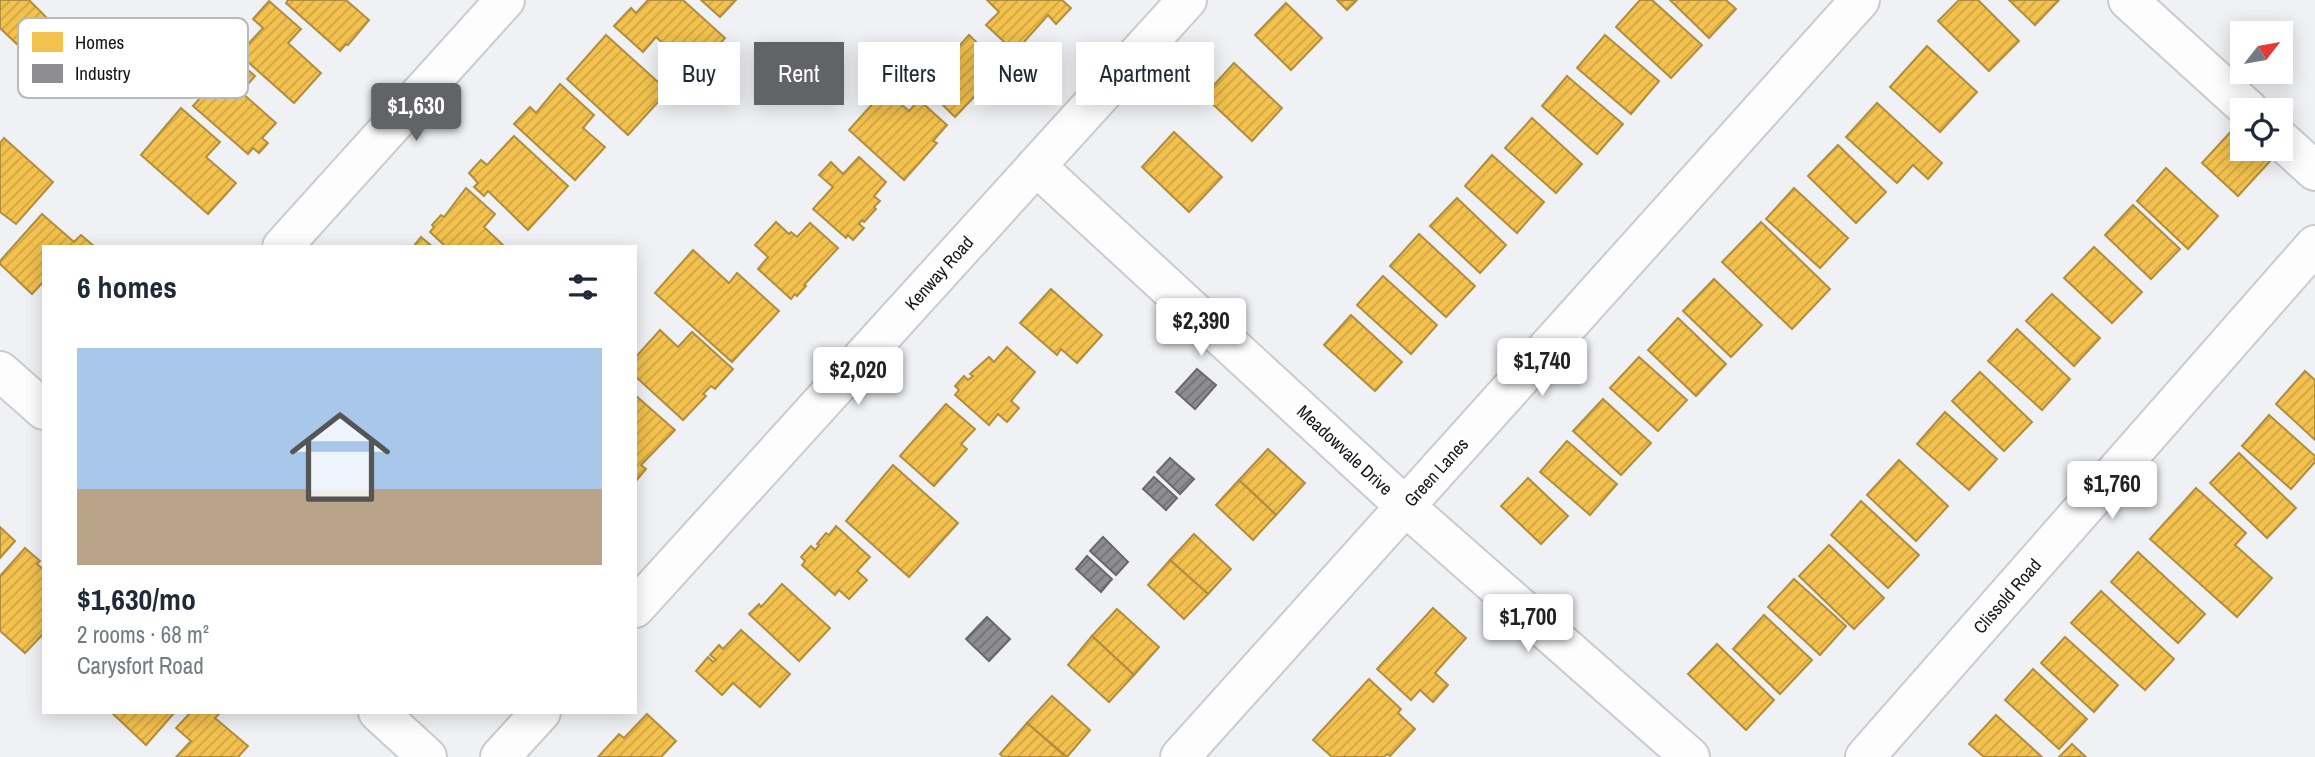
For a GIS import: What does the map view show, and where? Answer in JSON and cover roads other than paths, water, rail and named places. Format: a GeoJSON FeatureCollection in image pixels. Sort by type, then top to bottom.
{"type":"FeatureCollection","features":[{"type":"Feature","properties":{"kind":"street"},"geometry":{"type":"LineString","coordinates":[[284,245],[505,0]]}},
{"type":"Feature","properties":{"kind":"street","name":"Kenway Road"},"geometry":{"type":"LineString","coordinates":[[637,606],[1186,0]]}},
{"type":"Feature","properties":{"kind":"street","name":"Green Lanes"},"geometry":{"type":"LineString","coordinates":[[1180,757],[1860,0]]}},
{"type":"Feature","properties":{"kind":"street"},"geometry":{"type":"LineString","coordinates":[[2128,0],[2236,98]]}},
{"type":"Feature","properties":{"kind":"street"},"geometry":{"type":"LineString","coordinates":[[2293,151],[2315,171]]}},
{"type":"Feature","properties":{"kind":"street","name":"Meadowvale Drive"},"geometry":{"type":"LineString","coordinates":[[1036,166],[1405,506],[1690,757]]}},
{"type":"Feature","properties":{"kind":"street","name":"Clissold Road"},"geometry":{"type":"LineString","coordinates":[[1865,757],[2315,245]]}},
{"type":"Feature","properties":{"kind":"street"},"geometry":{"type":"LineString","coordinates":[[0,371],[42,408]]}},
{"type":"Feature","properties":{"kind":"street"},"geometry":{"type":"LineString","coordinates":[[380,714],[427,757]]}},
{"type":"Feature","properties":{"kind":"street"},"geometry":{"type":"LineString","coordinates":[[500,757],[539,714]]}}]}
